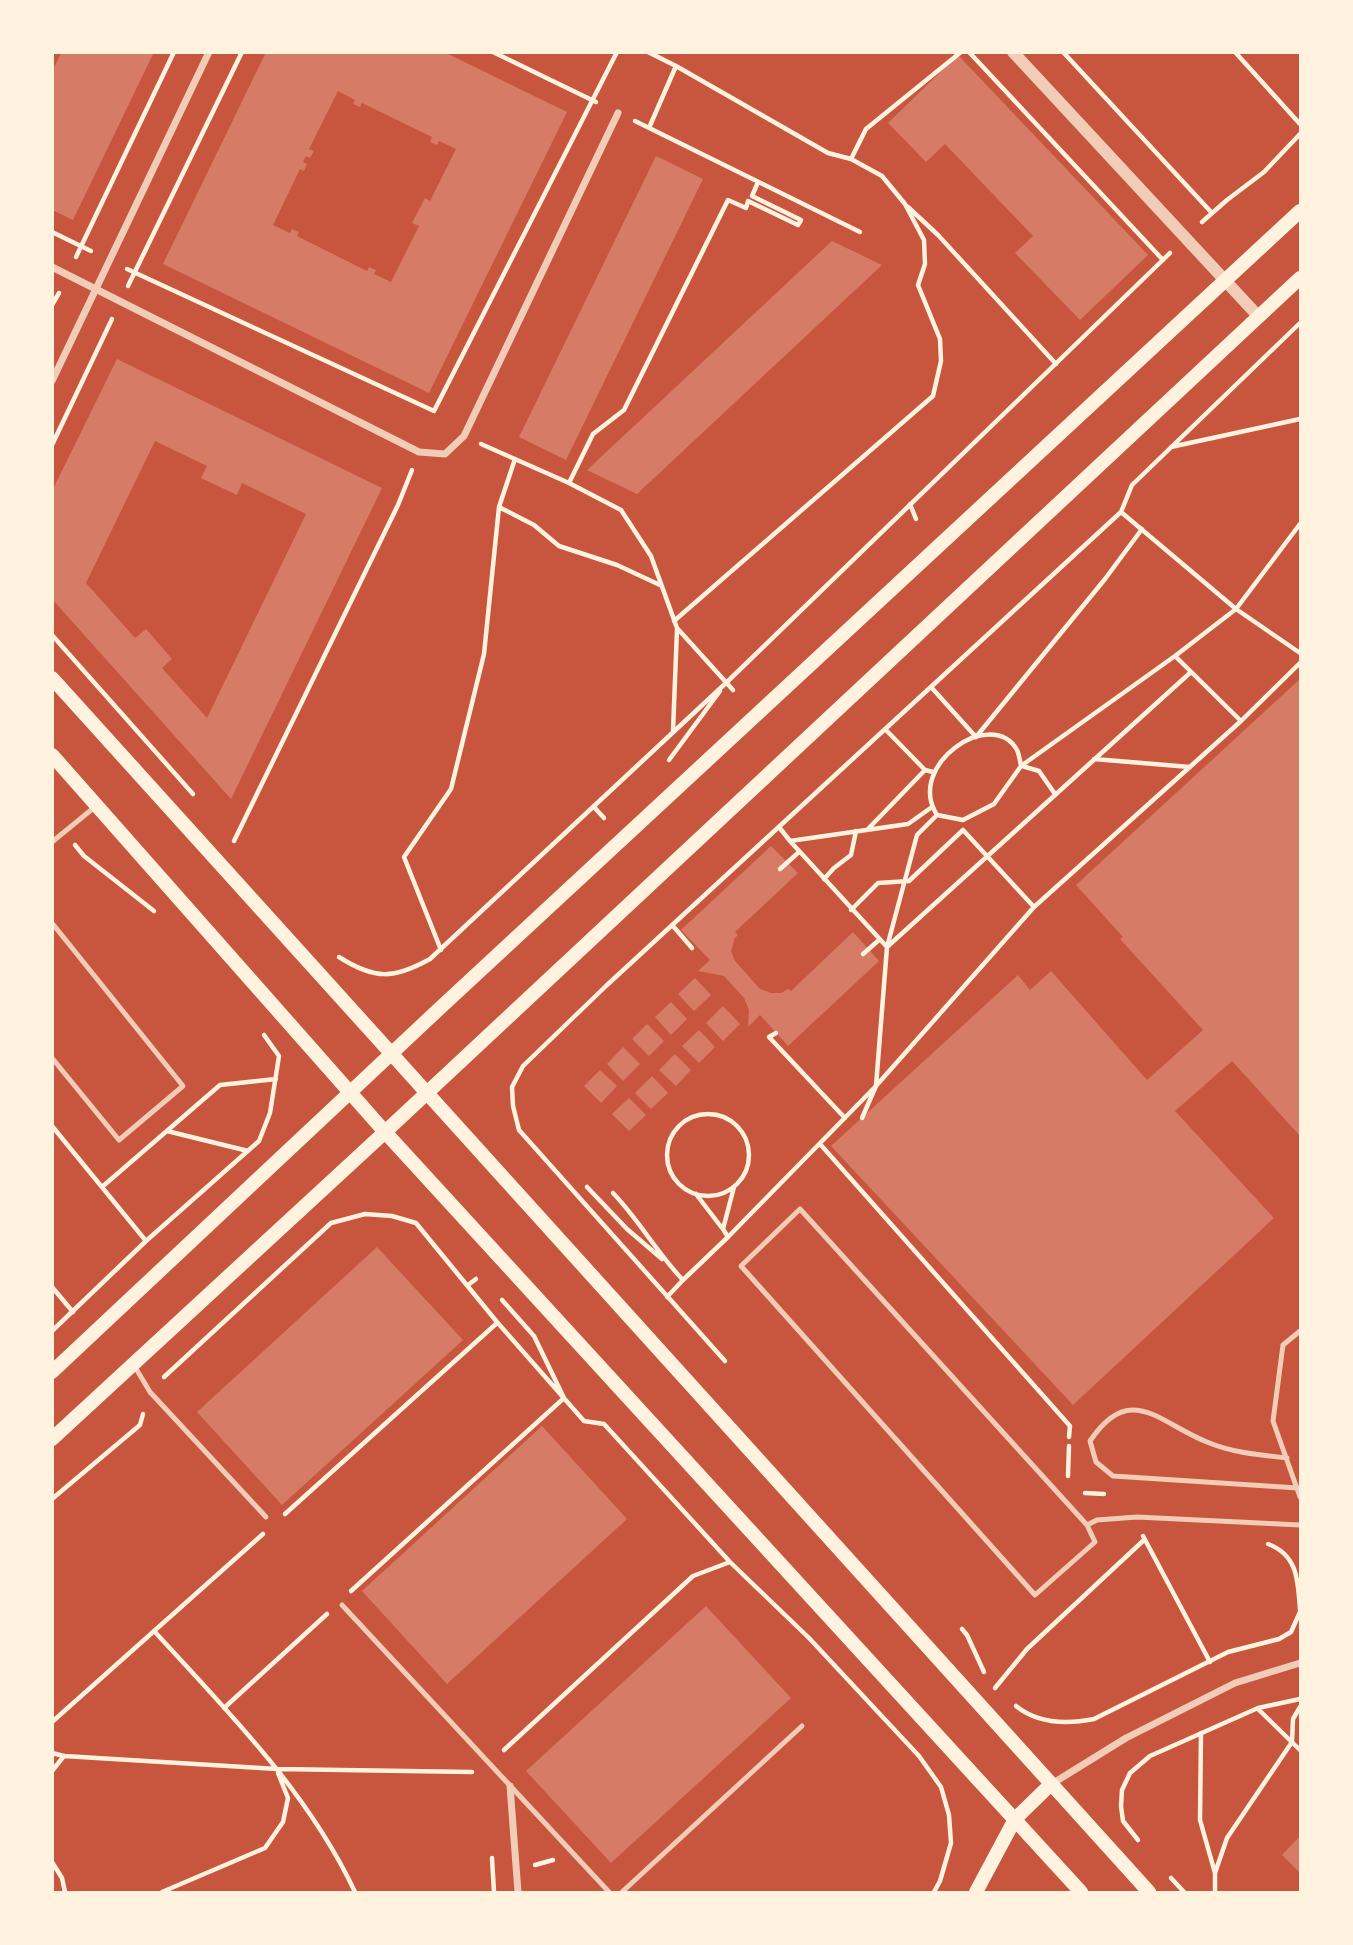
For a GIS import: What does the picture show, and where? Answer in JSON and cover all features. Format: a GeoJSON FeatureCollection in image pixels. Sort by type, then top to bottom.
{"type":"FeatureCollection","features":[{"type":"Feature","properties":{"kind":"main road"},"geometry":{"type":"LineString","coordinates":[[52,1372],[1300,211]]}},
{"type":"Feature","properties":{"kind":"main road"},"geometry":{"type":"LineString","coordinates":[[52,1439],[1300,278]]}},
{"type":"Feature","properties":{"kind":"main road"},"geometry":{"type":"LineString","coordinates":[[52,678],[1149,1892]]}},
{"type":"Feature","properties":{"kind":"main road"},"geometry":{"type":"LineString","coordinates":[[52,755],[385,1132],[1081,1892]]}},
{"type":"Feature","properties":{"kind":"main road"},"geometry":{"type":"LineString","coordinates":[[976,1892],[1015,1819],[1050,1785]]}},
{"type":"Feature","properties":{"kind":"street"},"geometry":{"type":"LineString","coordinates":[[52,381],[209,52]]}},
{"type":"Feature","properties":{"kind":"street"},"geometry":{"type":"LineString","coordinates":[[1013,52],[1259,317]]}},
{"type":"Feature","properties":{"kind":"street"},"geometry":{"type":"LineString","coordinates":[[52,267],[419,452],[445,454],[464,436],[618,113]]}},
{"type":"Feature","properties":{"kind":"street"},"geometry":{"type":"LineString","coordinates":[[1050,1785],[1126,1738],[1235,1683],[1300,1663]]}},
{"type":"Feature","properties":{"kind":"street"},"geometry":{"type":"LineString","coordinates":[[510,1786],[518,1892]]}},
{"type":"Feature","properties":{"kind":"lane"},"geometry":{"type":"LineString","coordinates":[[52,842],[97,805]]}},
{"type":"Feature","properties":{"kind":"lane"},"geometry":{"type":"LineString","coordinates":[[52,923],[183,1086],[119,1140],[52,1058]]}},
{"type":"Feature","properties":{"kind":"lane"},"geometry":{"type":"LineString","coordinates":[[800,1209],[1087,1525],[1095,1542],[1035,1595],[741,1266],[800,1209]]}},
{"type":"Feature","properties":{"kind":"lane"},"geometry":{"type":"LineString","coordinates":[[1300,1331],[1283,1345],[1273,1421],[1300,1497]]}},
{"type":"Feature","properties":{"kind":"lane"},"geometry":{"type":"LineString","coordinates":[[133,1364],[150,1392],[266,1517]]}},
{"type":"Feature","properties":{"kind":"lane"},"geometry":{"type":"LineString","coordinates":[[1287,1458],[1241,1453],[1206,1442],[1148,1412],[1122,1410],[1102,1424],[1090,1441],[1096,1462],[1113,1476],[1298,1488]]}},
{"type":"Feature","properties":{"kind":"lane"},"geometry":{"type":"LineString","coordinates":[[1087,1525],[1097,1520],[1137,1517],[1300,1525]]}},
{"type":"Feature","properties":{"kind":"lane"},"geometry":{"type":"LineString","coordinates":[[342,1605],[609,1892]]}},
{"type":"Feature","properties":{"kind":"lane"},"geometry":{"type":"LineString","coordinates":[[622,1892],[802,1726]]}},
{"type":"Feature","properties":{"kind":"path"},"geometry":{"type":"LineString","coordinates":[[52,304],[174,52]]}},
{"type":"Feature","properties":{"kind":"path"},"geometry":{"type":"LineString","coordinates":[[52,444],[242,52]]}},
{"type":"Feature","properties":{"kind":"path"},"geometry":{"type":"LineString","coordinates":[[493,52],[860,232]]}},
{"type":"Feature","properties":{"kind":"path"},"geometry":{"type":"LineString","coordinates":[[52,232],[134,274],[434,411],[617,52]]}},
{"type":"Feature","properties":{"kind":"path"},"geometry":{"type":"LineString","coordinates":[[648,52],[828,153],[851,159],[882,176],[905,204],[938,235],[1056,364]]}},
{"type":"Feature","properties":{"kind":"path"},"geometry":{"type":"LineString","coordinates":[[851,159],[866,129],[961,52]]}},
{"type":"Feature","properties":{"kind":"path"},"geometry":{"type":"LineString","coordinates":[[970,52],[1163,260]]}},
{"type":"Feature","properties":{"kind":"path"},"geometry":{"type":"LineString","coordinates":[[1063,52],[1212,213]]}},
{"type":"Feature","properties":{"kind":"path"},"geometry":{"type":"LineString","coordinates":[[1235,52],[1300,124]]}},
{"type":"Feature","properties":{"kind":"path"},"geometry":{"type":"LineString","coordinates":[[649,128],[676,66]]}},
{"type":"Feature","properties":{"kind":"path"},"geometry":{"type":"LineString","coordinates":[[332,948],[341,958],[370,973],[387,975],[407,972],[430,959],[727,682],[1186,237],[1264,172],[1300,134]]}},
{"type":"Feature","properties":{"kind":"path"},"geometry":{"type":"LineString","coordinates":[[569,482],[593,434],[624,410],[728,200],[746,208],[748,201],[798,225],[801,219],[752,196],[758,182]]}},
{"type":"Feature","properties":{"kind":"path"},"geometry":{"type":"LineString","coordinates":[[674,621],[933,396],[941,361],[940,339],[918,285],[925,264],[925,240],[905,204]]}},
{"type":"Feature","properties":{"kind":"path"},"geometry":{"type":"LineString","coordinates":[[724,1361],[519,1130],[512,1087],[523,1066],[607,985],[1121,512],[1132,485],[1168,447],[1300,323]]}},
{"type":"Feature","properties":{"kind":"path"},"geometry":{"type":"LineString","coordinates":[[1168,447],[1300,419]]}},
{"type":"Feature","properties":{"kind":"path"},"geometry":{"type":"LineString","coordinates":[[464,436],[569,482],[621,510],[651,556],[677,628],[733,690]]}},
{"type":"Feature","properties":{"kind":"path"},"geometry":{"type":"LineString","coordinates":[[234,841],[398,505],[419,452]]}},
{"type":"Feature","properties":{"kind":"path"},"geometry":{"type":"LineString","coordinates":[[440,950],[404,857],[451,789],[484,654],[499,507],[514,458]]}},
{"type":"Feature","properties":{"kind":"path"},"geometry":{"type":"LineString","coordinates":[[910,504],[916,519]]}},
{"type":"Feature","properties":{"kind":"path"},"geometry":{"type":"LineString","coordinates":[[499,507],[534,525],[559,546],[617,565],[662,586]]}},
{"type":"Feature","properties":{"kind":"path"},"geometry":{"type":"LineString","coordinates":[[1121,512],[1236,609],[1300,653]]}},
{"type":"Feature","properties":{"kind":"path"},"geometry":{"type":"LineString","coordinates":[[1021,766],[1017,750],[1007,739],[995,734],[976,737],[960,744],[939,760],[933,772],[932,807],[937,815],[963,820],[994,804],[1021,766],[1236,609],[1300,524]]}},
{"type":"Feature","properties":{"kind":"path"},"geometry":{"type":"LineString","coordinates":[[976,737],[1105,579],[1142,529]]}},
{"type":"Feature","properties":{"kind":"path"},"geometry":{"type":"LineString","coordinates":[[673,731],[677,628]]}},
{"type":"Feature","properties":{"kind":"path"},"geometry":{"type":"LineString","coordinates":[[52,635],[198,800]]}},
{"type":"Feature","properties":{"kind":"path"},"geometry":{"type":"LineString","coordinates":[[1175,656],[1241,721]]}},
{"type":"Feature","properties":{"kind":"path"},"geometry":{"type":"LineString","coordinates":[[667,1297],[876,1086],[1034,907],[1241,721],[1300,663]]}},
{"type":"Feature","properties":{"kind":"path"},"geometry":{"type":"LineString","coordinates":[[887,947],[1191,672]]}},
{"type":"Feature","properties":{"kind":"path"},"geometry":{"type":"LineString","coordinates":[[670,758],[727,682]]}},
{"type":"Feature","properties":{"kind":"path"},"geometry":{"type":"LineString","coordinates":[[931,687],[976,737]]}},
{"type":"Feature","properties":{"kind":"path"},"geometry":{"type":"LineString","coordinates":[[885,729],[925,770],[933,772]]}},
{"type":"Feature","properties":{"kind":"path"},"geometry":{"type":"LineString","coordinates":[[1093,759],[1190,767]]}},
{"type":"Feature","properties":{"kind":"path"},"geometry":{"type":"LineString","coordinates":[[1021,766],[1039,771],[1055,794]]}},
{"type":"Feature","properties":{"kind":"path"},"geometry":{"type":"LineString","coordinates":[[868,829],[925,770]]}},
{"type":"Feature","properties":{"kind":"path"},"geometry":{"type":"LineString","coordinates":[[594,807],[604,818]]}},
{"type":"Feature","properties":{"kind":"path"},"geometry":{"type":"LineString","coordinates":[[790,841],[908,824],[932,807]]}},
{"type":"Feature","properties":{"kind":"path"},"geometry":{"type":"LineString","coordinates":[[862,1118],[876,1086],[887,947],[917,835],[937,815]]}},
{"type":"Feature","properties":{"kind":"path"},"geometry":{"type":"LineString","coordinates":[[963,820],[963,830],[1034,907]]}},
{"type":"Feature","properties":{"kind":"path"},"geometry":{"type":"LineString","coordinates":[[779,827],[887,947]]}},
{"type":"Feature","properties":{"kind":"path"},"geometry":{"type":"LineString","coordinates":[[851,910],[874,885],[884,881],[909,881],[963,830]]}},
{"type":"Feature","properties":{"kind":"path"},"geometry":{"type":"LineString","coordinates":[[225,831],[243,851]]}},
{"type":"Feature","properties":{"kind":"path"},"geometry":{"type":"LineString","coordinates":[[824,879],[834,867],[851,855],[856,831]]}},
{"type":"Feature","properties":{"kind":"path"},"geometry":{"type":"LineString","coordinates":[[780,869],[799,852]]}},
{"type":"Feature","properties":{"kind":"path"},"geometry":{"type":"LineString","coordinates":[[673,926],[692,948]]}},
{"type":"Feature","properties":{"kind":"path"},"geometry":{"type":"LineString","coordinates":[[863,954],[879,940]]}},
{"type":"Feature","properties":{"kind":"path"},"geometry":{"type":"LineString","coordinates":[[776,1032],[769,1037],[845,1118]]}},
{"type":"Feature","properties":{"kind":"path"},"geometry":{"type":"LineString","coordinates":[[102,1187],[220,1085],[276,1079]]}},
{"type":"Feature","properties":{"kind":"path"},"geometry":{"type":"LineString","coordinates":[[700,1114],[726,1118],[737,1126],[745,1137],[749,1150],[748,1163],[743,1176],[734,1186],[716,1195],[696,1194],[684,1188],[675,1178],[669,1167],[667,1153],[677,1128],[687,1119],[700,1114]]}},
{"type":"Feature","properties":{"kind":"path"},"geometry":{"type":"LineString","coordinates":[[52,1126],[146,1241]]}},
{"type":"Feature","properties":{"kind":"path"},"geometry":{"type":"LineString","coordinates":[[166,1131],[248,1151]]}},
{"type":"Feature","properties":{"kind":"path"},"geometry":{"type":"LineString","coordinates":[[820,1144],[1070,1426],[1067,1479]]}},
{"type":"Feature","properties":{"kind":"path"},"geometry":{"type":"LineString","coordinates":[[723,1229],[734,1186]]}},
{"type":"Feature","properties":{"kind":"path"},"geometry":{"type":"LineString","coordinates":[[587,1187],[627,1229],[683,1280]]}},
{"type":"Feature","properties":{"kind":"path"},"geometry":{"type":"LineString","coordinates":[[613,1193],[635,1216],[668,1265]]}},
{"type":"Feature","properties":{"kind":"path"},"geometry":{"type":"LineString","coordinates":[[696,1194],[728,1237]]}},
{"type":"Feature","properties":{"kind":"path"},"geometry":{"type":"LineString","coordinates":[[52,1499],[140,1425],[150,1392],[331,1223],[365,1214],[392,1216],[416,1223],[497,1322],[584,1421],[604,1424],[730,1562],[809,1637],[919,1756],[941,1787],[949,1815],[950,1843],[940,1881],[934,1892]]}},
{"type":"Feature","properties":{"kind":"path"},"geometry":{"type":"LineString","coordinates":[[468,1285],[476,1279]]}},
{"type":"Feature","properties":{"kind":"path"},"geometry":{"type":"LineString","coordinates":[[52,1287],[73,1312]]}},
{"type":"Feature","properties":{"kind":"path"},"geometry":{"type":"LineString","coordinates":[[52,1298],[60,1297]]}},
{"type":"Feature","properties":{"kind":"path"},"geometry":{"type":"LineString","coordinates":[[502,1300],[534,1336],[564,1398]]}},
{"type":"Feature","properties":{"kind":"path"},"geometry":{"type":"LineString","coordinates":[[279,1519],[497,1322]]}},
{"type":"Feature","properties":{"kind":"path"},"geometry":{"type":"LineString","coordinates":[[350,1593],[564,1398]]}},
{"type":"Feature","properties":{"kind":"path"},"geometry":{"type":"LineString","coordinates":[[1076,1486],[1085,1493],[1107,1494]]}},
{"type":"Feature","properties":{"kind":"path"},"geometry":{"type":"LineString","coordinates":[[1137,1517],[1144,1540],[1210,1662]]}},
{"type":"Feature","properties":{"kind":"path"},"geometry":{"type":"LineString","coordinates":[[52,1722],[269,1529]]}},
{"type":"Feature","properties":{"kind":"path"},"geometry":{"type":"LineString","coordinates":[[995,1688],[1027,1649],[1144,1540],[1154,1539]]}},
{"type":"Feature","properties":{"kind":"path"},"geometry":{"type":"LineString","coordinates":[[1260,1542],[1281,1549],[1291,1561],[1299,1587],[1300,1611],[1291,1632]]}},
{"type":"Feature","properties":{"kind":"path"},"geometry":{"type":"LineString","coordinates":[[52,1753],[64,1756],[277,1769],[479,1772],[694,1576],[730,1562]]}},
{"type":"Feature","properties":{"kind":"path"},"geometry":{"type":"LineString","coordinates":[[224,1708],[329,1611]]}},
{"type":"Feature","properties":{"kind":"path"},"geometry":{"type":"LineString","coordinates":[[962,1629],[986,1677]]}},
{"type":"Feature","properties":{"kind":"path"},"geometry":{"type":"LineString","coordinates":[[1014,1704],[1024,1712],[1052,1721],[1075,1723],[1094,1719],[1228,1652],[1300,1631]]}},
{"type":"Feature","properties":{"kind":"path"},"geometry":{"type":"LineString","coordinates":[[155,1632],[301,1799],[339,1857],[355,1892]]}},
{"type":"Feature","properties":{"kind":"path"},"geometry":{"type":"LineString","coordinates":[[991,1682],[1005,1696]]}},
{"type":"Feature","properties":{"kind":"path"},"geometry":{"type":"LineString","coordinates":[[1141,1844],[1123,1821],[1122,1790],[1130,1773],[1150,1756],[1258,1708],[1300,1699]]}},
{"type":"Feature","properties":{"kind":"path"},"geometry":{"type":"LineString","coordinates":[[1215,1873],[1227,1838],[1292,1742],[1293,1719],[1300,1707]]}},
{"type":"Feature","properties":{"kind":"path"},"geometry":{"type":"LineString","coordinates":[[1258,1708],[1300,1751]]}},
{"type":"Feature","properties":{"kind":"path"},"geometry":{"type":"LineString","coordinates":[[1201,1734],[1200,1820],[1215,1873],[1215,1892]]}},
{"type":"Feature","properties":{"kind":"path"},"geometry":{"type":"LineString","coordinates":[[52,1771],[64,1756]]}},
{"type":"Feature","properties":{"kind":"path"},"geometry":{"type":"LineString","coordinates":[[162,1892],[265,1848],[283,1822],[288,1798],[277,1769]]}},
{"type":"Feature","properties":{"kind":"path"},"geometry":{"type":"LineString","coordinates":[[533,1866],[550,1860],[560,1861]]}},
{"type":"Feature","properties":{"kind":"path"},"geometry":{"type":"LineString","coordinates":[[52,1862],[62,1878],[65,1892]]}},
{"type":"Feature","properties":{"kind":"path"},"geometry":{"type":"LineString","coordinates":[[1167,1873],[1184,1892]]}},
{"type":"Feature","properties":{"kind":"building"},"geometry":{"type":"Polygon","coordinates":[[[62,52],[154,52],[73,220],[52,210],[52,71],[62,52]]]}},
{"type":"Feature","properties":{"kind":"building"},"geometry":{"type":"Polygon","coordinates":[[[266,52],[444,52],[567,112],[429,393],[163,264],[266,52]],[[338,91],[309,149],[314,151],[310,158],[306,156],[303,162],[307,164],[304,171],[300,169],[273,225],[290,233],[292,229],[299,232],[297,236],[367,271],[369,267],[376,270],[374,274],[391,282],[419,226],[412,223],[425,198],[430,201],[456,149],[439,141],[437,145],[430,142],[432,137],[362,103],[360,107],[353,104],[355,100],[338,91]]]}},
{"type":"Feature","properties":{"kind":"building"},"geometry":{"type":"Polygon","coordinates":[[[958,55],[1148,255],[1080,320],[1015,253],[1033,236],[945,144],[926,162],[888,123],[958,55]]]}},
{"type":"Feature","properties":{"kind":"building"},"geometry":{"type":"Polygon","coordinates":[[[656,156],[703,179],[566,460],[519,437],[656,156]]]}},
{"type":"Feature","properties":{"kind":"building"},"geometry":{"type":"Polygon","coordinates":[[[832,241],[882,265],[637,494],[587,470],[832,241]]]}},
{"type":"Feature","properties":{"kind":"building"},"geometry":{"type":"Polygon","coordinates":[[[117,359],[382,488],[231,799],[52,599],[52,491],[117,359]],[[155,441],[86,583],[135,638],[146,629],[172,659],[162,668],[207,718],[306,514],[242,483],[237,495],[201,478],[207,466],[155,441]]]}},
{"type":"Feature","properties":{"kind":"building"},"geometry":{"type":"Polygon","coordinates":[[[1300,679],[1300,1136],[1232,1061],[1175,1111],[1274,1218],[1073,1405],[831,1146],[1018,975],[1030,990],[1051,971],[1147,1080],[1203,1030],[1120,939],[1123,937],[1076,885],[1300,679]]]}},
{"type":"Feature","properties":{"kind":"building"},"geometry":{"type":"Polygon","coordinates":[[[771,846],[798,873],[735,932],[738,935],[731,951],[735,961],[760,989],[771,993],[781,993],[788,989],[791,991],[853,932],[879,961],[788,1046],[760,1015],[748,1027],[749,1010],[744,998],[724,976],[698,971],[710,960],[681,930],[771,846]]]}},
{"type":"Feature","properties":{"kind":"building"},"geometry":{"type":"Polygon","coordinates":[[[695,978],[711,995],[694,1011],[678,994],[695,978]]]}},
{"type":"Feature","properties":{"kind":"building"},"geometry":{"type":"Polygon","coordinates":[[[671,1002],[687,1019],[671,1035],[655,1017],[671,1002]]]}},
{"type":"Feature","properties":{"kind":"building"},"geometry":{"type":"Polygon","coordinates":[[[723,1006],[740,1024],[723,1041],[706,1023],[723,1006]]]}},
{"type":"Feature","properties":{"kind":"building"},"geometry":{"type":"Polygon","coordinates":[[[647,1024],[664,1041],[649,1056],[632,1039],[647,1024]]]}},
{"type":"Feature","properties":{"kind":"building"},"geometry":{"type":"Polygon","coordinates":[[[699,1030],[715,1047],[699,1063],[682,1046],[699,1030]]]}},
{"type":"Feature","properties":{"kind":"building"},"geometry":{"type":"Polygon","coordinates":[[[623,1047],[640,1064],[623,1081],[607,1064],[623,1047]]]}},
{"type":"Feature","properties":{"kind":"building"},"geometry":{"type":"Polygon","coordinates":[[[675,1054],[691,1070],[676,1086],[659,1070],[675,1054]]]}},
{"type":"Feature","properties":{"kind":"building"},"geometry":{"type":"Polygon","coordinates":[[[600,1070],[617,1086],[601,1103],[584,1086],[600,1070]]]}},
{"type":"Feature","properties":{"kind":"building"},"geometry":{"type":"Polygon","coordinates":[[[652,1076],[668,1093],[651,1109],[635,1093],[652,1076]]]}},
{"type":"Feature","properties":{"kind":"building"},"geometry":{"type":"Polygon","coordinates":[[[629,1098],[646,1115],[629,1131],[612,1114],[629,1098]]]}},
{"type":"Feature","properties":{"kind":"building"},"geometry":{"type":"Polygon","coordinates":[[[377,1247],[463,1340],[282,1505],[197,1412],[377,1247]]]}},
{"type":"Feature","properties":{"kind":"building"},"geometry":{"type":"Polygon","coordinates":[[[542,1426],[627,1519],[447,1684],[362,1591],[542,1426]]]}},
{"type":"Feature","properties":{"kind":"building"},"geometry":{"type":"Polygon","coordinates":[[[706,1606],[791,1698],[611,1863],[526,1771],[706,1606]]]}},
{"type":"Feature","properties":{"kind":"building"},"geometry":{"type":"Polygon","coordinates":[[[1300,1836],[1300,1873],[1282,1855],[1300,1836]]]}}]}
